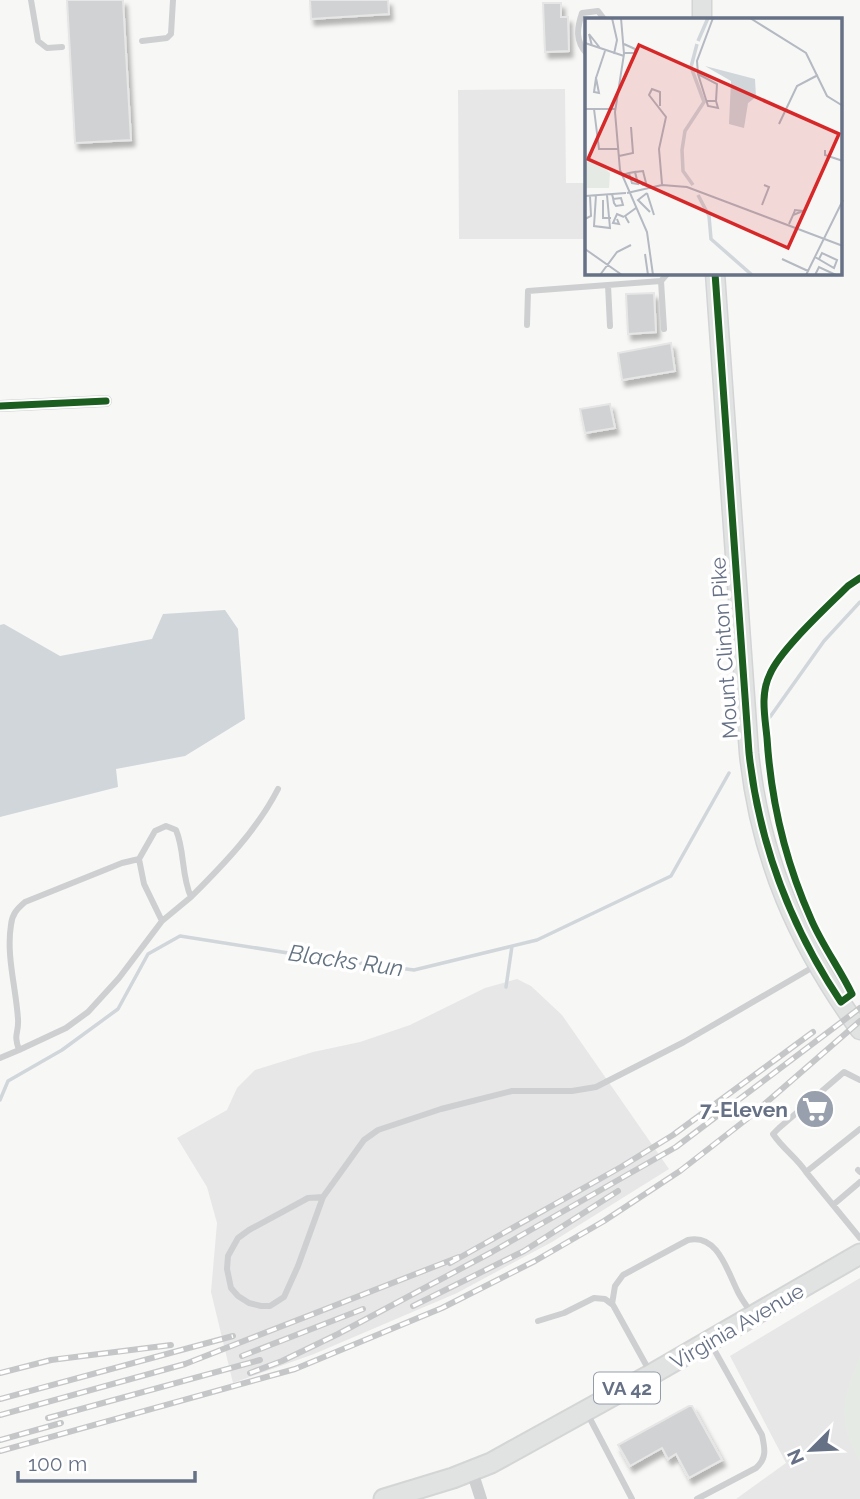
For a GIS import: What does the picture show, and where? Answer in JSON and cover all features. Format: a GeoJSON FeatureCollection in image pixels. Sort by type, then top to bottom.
{"type":"FeatureCollection","features":[{"type":"Feature","properties":{"kind":"main road"},"geometry":{"type":"LineString","coordinates":[[702,0],[702,18]]}},
{"type":"Feature","properties":{"kind":"main road","name":"Mount Clinton Pike"},"geometry":{"type":"LineString","coordinates":[[715,275],[753,783],[763,835],[794,921],[817,965],[860,1030]]}},
{"type":"Feature","properties":{"kind":"main road","name":"Virginia Avenue"},"geometry":{"type":"LineString","coordinates":[[384,1499],[472,1471],[512,1452],[710,1342],[860,1254]]}},
{"type":"Feature","properties":{"kind":"street"},"geometry":{"type":"LineString","coordinates":[[0,406],[106,401]]}},
{"type":"Feature","properties":{"kind":"street"},"geometry":{"type":"LineString","coordinates":[[472,1471],[481,1499]]}},
{"type":"Feature","properties":{"kind":"lane"},"geometry":{"type":"LineString","coordinates":[[31,0],[38,41],[47,48],[62,47]]}},
{"type":"Feature","properties":{"kind":"lane"},"geometry":{"type":"LineString","coordinates":[[142,41],[167,38],[172,34],[173,0]]}},
{"type":"Feature","properties":{"kind":"lane"},"geometry":{"type":"LineString","coordinates":[[585,52],[579,46],[578,27],[582,13],[598,11],[603,18]]}},
{"type":"Feature","properties":{"kind":"lane"},"geometry":{"type":"LineString","coordinates":[[664,329],[661,281],[666,275]]}},
{"type":"Feature","properties":{"kind":"lane"},"geometry":{"type":"LineString","coordinates":[[527,325],[528,291],[661,281]]}},
{"type":"Feature","properties":{"kind":"lane"},"geometry":{"type":"LineString","coordinates":[[608,285],[610,326]]}},
{"type":"Feature","properties":{"kind":"lane"},"geometry":{"type":"LineString","coordinates":[[0,1058],[66,1028],[88,1012],[119,978],[138,949],[162,922],[219,870],[266,813],[278,789]]}},
{"type":"Feature","properties":{"kind":"lane"},"geometry":{"type":"LineString","coordinates":[[19,1050],[14,1037],[18,1024],[9,945],[10,926],[16,910],[25,902],[139,859],[155,831],[166,826],[176,830],[180,840],[185,884],[191,897]]}},
{"type":"Feature","properties":{"kind":"lane"},"geometry":{"type":"LineString","coordinates":[[139,859],[144,884],[162,922]]}},
{"type":"Feature","properties":{"kind":"lane"},"geometry":{"type":"LineString","coordinates":[[324,1197],[308,1198],[238,1238],[228,1256],[227,1269],[231,1288],[238,1296],[261,1306],[270,1306],[284,1297],[324,1197],[364,1140],[377,1130],[441,1109],[512,1091],[572,1091],[596,1087],[684,1042],[817,965]]}},
{"type":"Feature","properties":{"kind":"lane"},"geometry":{"type":"LineString","coordinates":[[860,1080],[844,1072],[774,1135],[782,1147],[797,1158],[860,1238]]}},
{"type":"Feature","properties":{"kind":"lane"},"geometry":{"type":"LineString","coordinates":[[806,1172],[840,1150],[860,1129]]}},
{"type":"Feature","properties":{"kind":"lane"},"geometry":{"type":"LineString","coordinates":[[833,1205],[860,1182]]}},
{"type":"Feature","properties":{"kind":"lane"},"geometry":{"type":"LineString","coordinates":[[842,1185],[849,1192]]}},
{"type":"Feature","properties":{"kind":"lane"},"geometry":{"type":"LineString","coordinates":[[612,1304],[615,1286],[624,1275],[688,1240],[698,1238],[707,1241],[718,1252],[738,1294],[753,1317]]}},
{"type":"Feature","properties":{"kind":"lane"},"geometry":{"type":"LineString","coordinates":[[538,1321],[564,1313],[594,1298],[605,1299],[612,1304],[652,1374]]}},
{"type":"Feature","properties":{"kind":"lane"},"geometry":{"type":"LineString","coordinates":[[697,1499],[756,1468],[762,1462],[765,1451],[762,1435],[710,1342]]}},
{"type":"Feature","properties":{"kind":"lane"},"geometry":{"type":"LineString","coordinates":[[586,1412],[632,1499]]}},
{"type":"Feature","properties":{"kind":"shaded area"},"geometry":{"type":"Polygon","coordinates":[[[565,89],[566,183],[585,183],[585,239],[459,239],[458,90],[565,89]]]}},
{"type":"Feature","properties":{"kind":"shaded area"},"geometry":{"type":"Polygon","coordinates":[[[225,610],[238,629],[245,719],[185,756],[116,769],[118,787],[0,817],[0,625],[4,624],[60,656],[152,639],[163,614],[225,610]]]}},
{"type":"Feature","properties":{"kind":"shaded area"},"geometry":{"type":"Polygon","coordinates":[[[517,979],[531,986],[562,1015],[669,1169],[552,1242],[457,1293],[314,1354],[233,1383],[211,1292],[217,1223],[207,1187],[177,1138],[227,1110],[237,1088],[255,1070],[313,1052],[360,1042],[410,1025],[485,988],[517,979]]]}},
{"type":"Feature","properties":{"kind":"shaded area"},"geometry":{"type":"Polygon","coordinates":[[[860,1278],[860,1499],[736,1499],[786,1463],[730,1356],[860,1278]]]}},
{"type":"Feature","properties":{"kind":"shaded area"},"geometry":{"type":"Polygon","coordinates":[[[860,1356],[860,1462],[847,1433],[844,1409],[849,1385],[860,1356]]]}},
{"type":"Feature","properties":{"kind":"building"},"geometry":{"type":"Polygon","coordinates":[[[67,0],[123,0],[131,140],[75,143],[67,0]]]}},
{"type":"Feature","properties":{"kind":"building"},"geometry":{"type":"Polygon","coordinates":[[[310,0],[388,0],[389,14],[311,19],[310,0]]]}},
{"type":"Feature","properties":{"kind":"building"},"geometry":{"type":"Polygon","coordinates":[[[543,3],[561,3],[561,17],[568,17],[569,51],[545,52],[543,3]]]}},
{"type":"Feature","properties":{"kind":"building"},"geometry":{"type":"Polygon","coordinates":[[[654,293],[656,332],[628,334],[626,294],[654,293]]]}},
{"type":"Feature","properties":{"kind":"building"},"geometry":{"type":"Polygon","coordinates":[[[671,343],[675,371],[622,380],[618,353],[671,343]]]}},
{"type":"Feature","properties":{"kind":"building"},"geometry":{"type":"Polygon","coordinates":[[[610,404],[615,428],[585,433],[580,409],[610,404]]]}},
{"type":"Feature","properties":{"kind":"building"},"geometry":{"type":"Polygon","coordinates":[[[692,1406],[722,1460],[689,1478],[676,1454],[668,1459],[662,1448],[630,1466],[618,1445],[692,1406]]]}},
{"type":"Feature","properties":{"kind":"waterway","name":"Blacks Run"},"geometry":{"type":"LineString","coordinates":[[770,717],[824,641],[860,602]]}},
{"type":"Feature","properties":{"kind":"waterway","name":"Blacks Run"},"geometry":{"type":"LineString","coordinates":[[0,1100],[8,1081],[62,1050],[118,1009],[148,954],[180,936],[414,970],[537,940],[671,876],[729,773]]}},
{"type":"Feature","properties":{"kind":"waterway"},"geometry":{"type":"LineString","coordinates":[[506,987],[512,946]]}},
{"type":"Feature","properties":{"kind":"railway"},"geometry":{"type":"LineString","coordinates":[[250,1373],[338,1334],[492,1252],[676,1147],[860,1008]]}},
{"type":"Feature","properties":{"kind":"railway"},"geometry":{"type":"LineString","coordinates":[[0,1451],[295,1369],[442,1308],[535,1261],[604,1221],[680,1171],[752,1115],[860,1021]]}},
{"type":"Feature","properties":{"kind":"railway"},"geometry":{"type":"LineString","coordinates":[[450,1263],[673,1135],[813,1032]]}},
{"type":"Feature","properties":{"kind":"railway"},"geometry":{"type":"LineString","coordinates":[[413,1306],[524,1251],[618,1191]]}},
{"type":"Feature","properties":{"kind":"railway"},"geometry":{"type":"LineString","coordinates":[[0,1415],[185,1364],[459,1257]]}},
{"type":"Feature","properties":{"kind":"railway"},"geometry":{"type":"LineString","coordinates":[[242,1356],[363,1309]]}},
{"type":"Feature","properties":{"kind":"railway"},"geometry":{"type":"LineString","coordinates":[[0,1399],[233,1336]]}},
{"type":"Feature","properties":{"kind":"railway"},"geometry":{"type":"LineString","coordinates":[[0,1373],[51,1360],[171,1345]]}},
{"type":"Feature","properties":{"kind":"railway"},"geometry":{"type":"LineString","coordinates":[[48,1418],[260,1360]]}},
{"type":"Feature","properties":{"kind":"railway"},"geometry":{"type":"LineString","coordinates":[[0,1440],[61,1423]]}},
{"type":"Feature","properties":{"kind":"cycle path"},"geometry":{"type":"LineString","coordinates":[[715,275],[749,753],[754,787],[769,852],[792,914],[841,1002],[852,994],[811,919],[781,830],[769,761],[764,698],[770,674],[784,653],[848,586],[860,578]]}},
{"type":"Feature","properties":{"kind":"cycle path"},"geometry":{"type":"LineString","coordinates":[[0,406],[106,401]]}},
{"type":"Feature","properties":{"kind":"place","name":"7-Eleven"},"geometry":{"type":"Point","coordinates":[815,1109]}}]}
